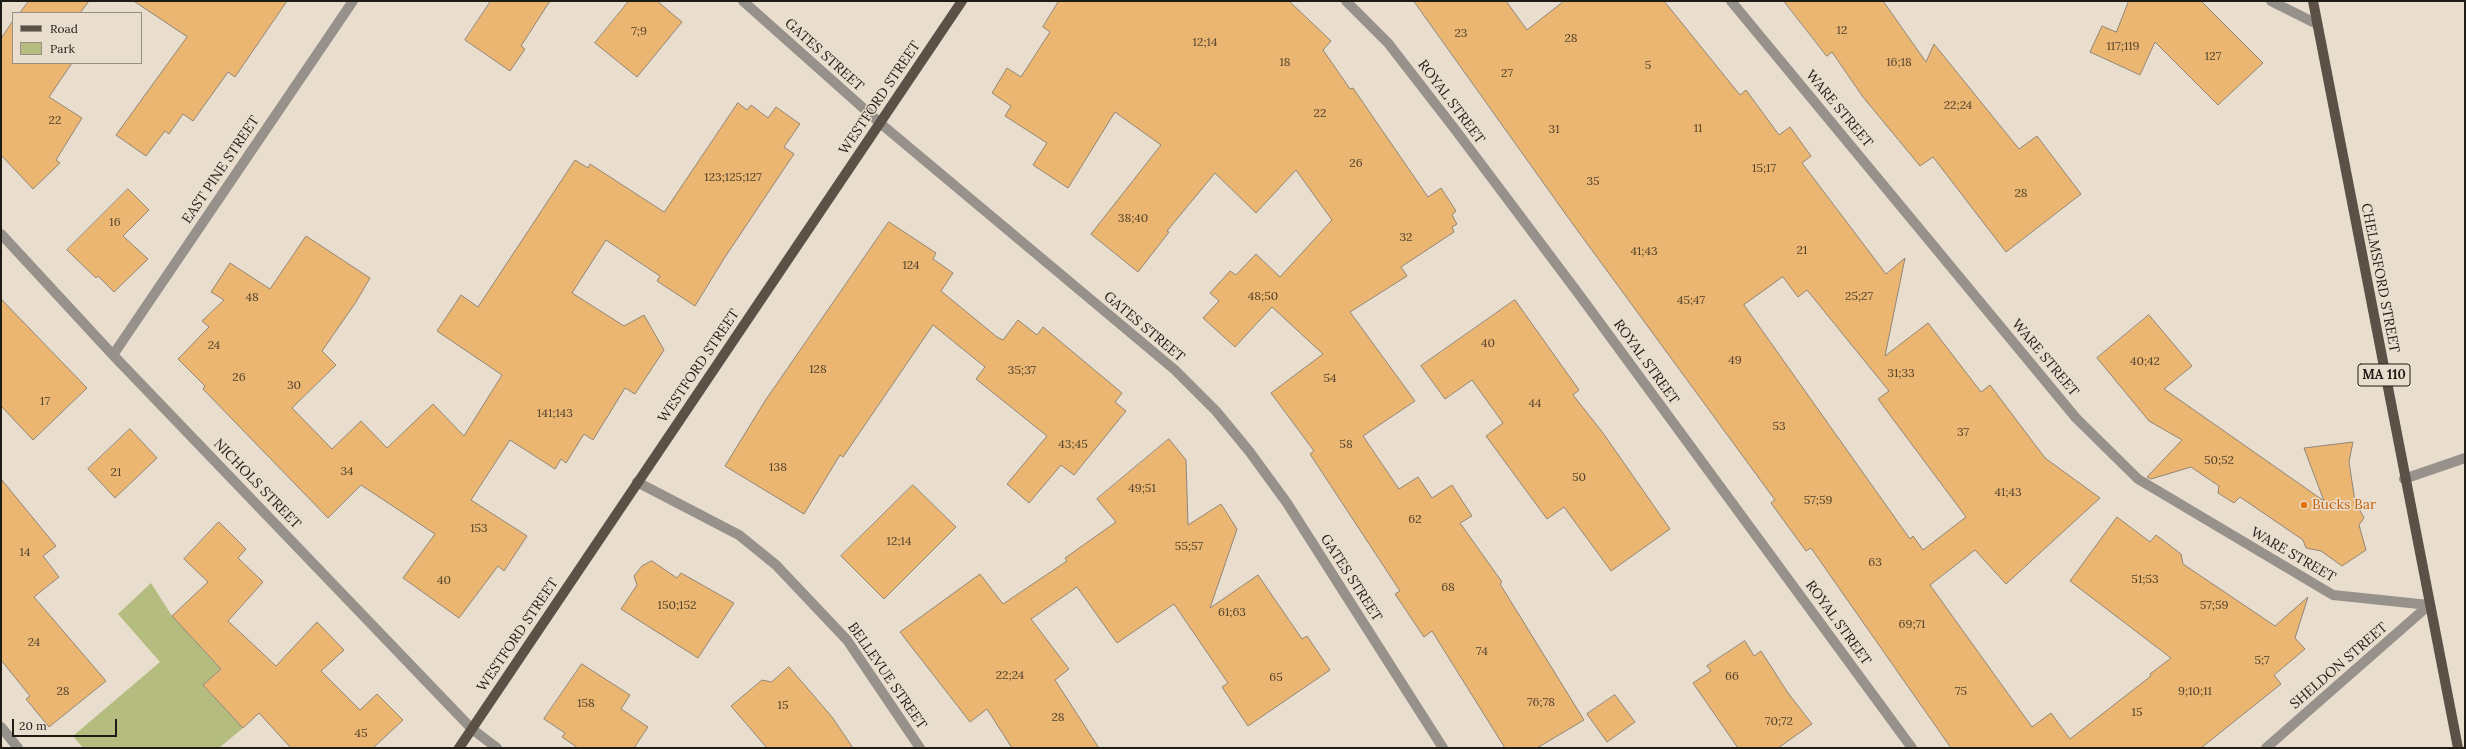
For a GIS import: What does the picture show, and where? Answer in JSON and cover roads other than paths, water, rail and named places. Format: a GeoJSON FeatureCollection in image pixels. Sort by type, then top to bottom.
{"type":"FeatureCollection","features":[{"type":"Feature","properties":{"kind":"main road","name":"WESTFORD STREET"},"geometry":{"type":"LineString","coordinates":[[459,748],[962,1]]}},
{"type":"Feature","properties":{"kind":"main road","name":"CHELMSFORD STREET"},"geometry":{"type":"LineString","coordinates":[[2313,1],[2404,479],[2458,748]]}},
{"type":"Feature","properties":{"kind":"street","name":"EAST PINE STREET"},"geometry":{"type":"LineString","coordinates":[[113,355],[353,1]]}},
{"type":"Feature","properties":{"kind":"street","name":"GATES STREET"},"geometry":{"type":"LineString","coordinates":[[743,1],[880,123],[1175,370],[1216,411],[1249,451],[1287,503],[1443,748]]}},
{"type":"Feature","properties":{"kind":"street","name":"ROYAL STREET"},"geometry":{"type":"LineString","coordinates":[[1346,1],[1388,43],[1458,134],[1578,293],[1912,748]]}},
{"type":"Feature","properties":{"kind":"street","name":"WARE STREET"},"geometry":{"type":"LineString","coordinates":[[1731,1],[2076,418],[2138,479],[2333,595],[2429,605]]}},
{"type":"Feature","properties":{"kind":"street"},"geometry":{"type":"LineString","coordinates":[[2270,1],[2317,24]]}},
{"type":"Feature","properties":{"kind":"street","name":"NICHOLS STREET"},"geometry":{"type":"LineString","coordinates":[[1,234],[113,355],[472,729],[497,748]]}},
{"type":"Feature","properties":{"kind":"street"},"geometry":{"type":"LineString","coordinates":[[2404,479],[2465,458]]}},
{"type":"Feature","properties":{"kind":"street","name":"BELLEVUE STREET"},"geometry":{"type":"LineString","coordinates":[[637,482],[739,535],[776,565],[848,640],[920,748]]}},
{"type":"Feature","properties":{"kind":"street","name":"SHELDON STREET"},"geometry":{"type":"LineString","coordinates":[[2266,748],[2429,605]]}},
{"type":"Feature","properties":{"kind":"street"},"geometry":{"type":"LineString","coordinates":[[1,727],[18,748]]}},
{"type":"Feature","properties":{"kind":"place","name":"Bucks Bar"},"geometry":{"type":"Point","coordinates":[2304,505]}}]}
